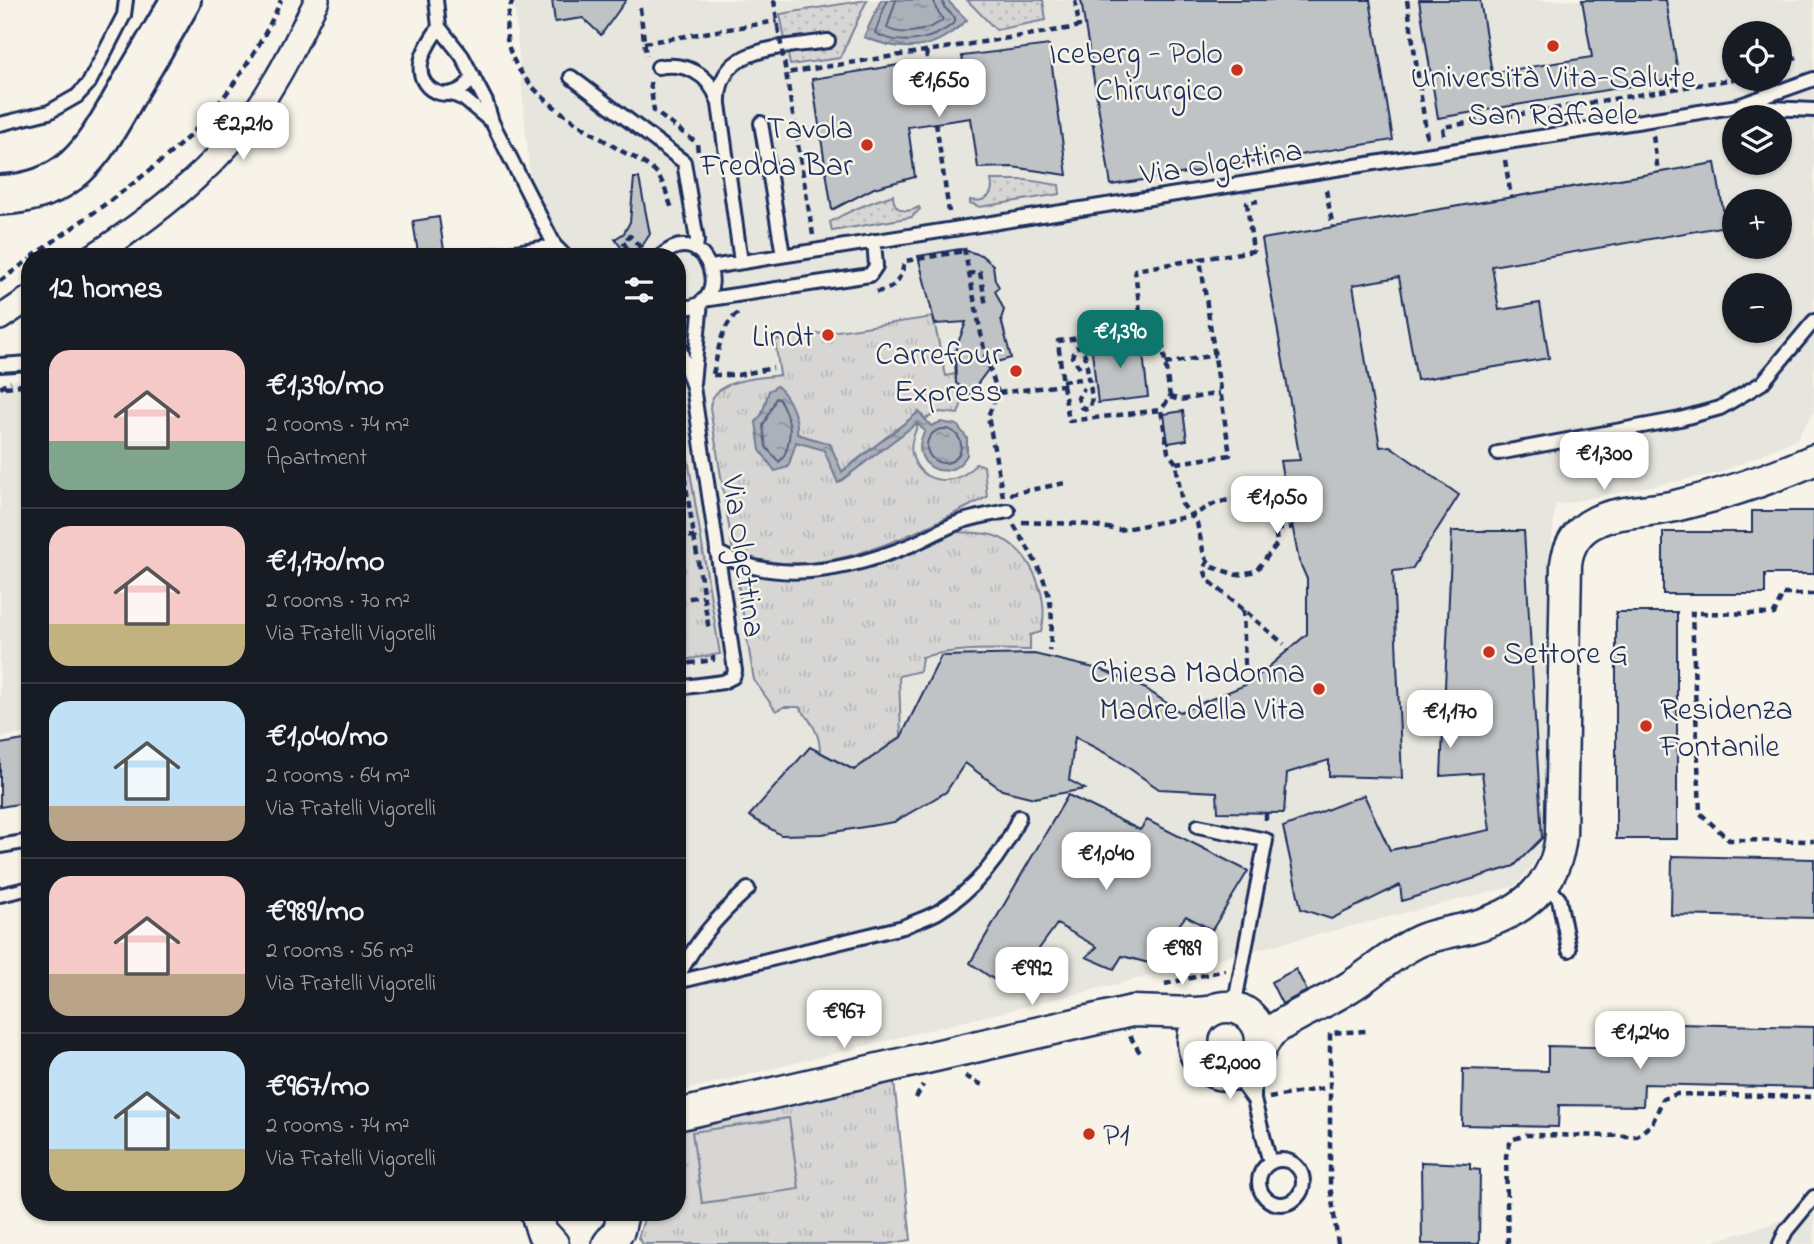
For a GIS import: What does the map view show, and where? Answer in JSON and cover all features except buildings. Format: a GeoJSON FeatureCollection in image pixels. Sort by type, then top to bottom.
{"type":"FeatureCollection","features":[{"type":"Feature","properties":{"kind":"highway"},"geometry":{"type":"LineString","coordinates":[[0,195],[43,189],[66,175],[90,153],[181,0]]}},
{"type":"Feature","properties":{"kind":"street"},"geometry":{"type":"LineString","coordinates":[[106,248],[140,225],[221,155],[274,84],[317,0]]}},
{"type":"Feature","properties":{"kind":"street"},"geometry":{"type":"LineString","coordinates":[[0,318],[21,304]]}},
{"type":"Feature","properties":{"kind":"street"},"geometry":{"type":"LineString","coordinates":[[1771,476],[1814,443]]}},
{"type":"Feature","properties":{"kind":"street"},"geometry":{"type":"LineString","coordinates":[[1156,1011],[1171,1017],[1184,1027],[1197,1056],[1205,1067],[1216,1073],[1248,1062],[1270,1033],[1289,1019],[1339,994],[1415,943],[1490,921],[1524,903],[1545,883],[1555,866],[1560,845],[1566,572],[1572,545],[1586,527],[1607,517],[1684,504],[1814,460]]}},
{"type":"Feature","properties":{"kind":"street"},"geometry":{"type":"LineString","coordinates":[[686,1113],[1132,1011],[1232,1012],[1273,1021],[1289,1019]]}},
{"type":"Feature","properties":{"kind":"street"},"geometry":{"type":"LineString","coordinates":[[1193,1043],[1199,1022],[1232,1012]]}},
{"type":"Feature","properties":{"kind":"street"},"geometry":{"type":"LineString","coordinates":[[1232,1012],[1261,1031],[1248,1062]]}},
{"type":"Feature","properties":{"kind":"street"},"geometry":{"type":"LineString","coordinates":[[608,1244],[619,1230],[621,1221]]}},
{"type":"Feature","properties":{"kind":"lane"},"geometry":{"type":"LineString","coordinates":[[0,124],[49,112],[77,96],[89,83],[124,15],[126,0]]}},
{"type":"Feature","properties":{"kind":"lane"},"geometry":{"type":"LineString","coordinates":[[436,0],[439,27],[457,48],[473,76],[492,122],[555,246],[542,248]]}},
{"type":"Feature","properties":{"kind":"lane"},"geometry":{"type":"LineString","coordinates":[[439,27],[424,52],[421,71],[428,86],[443,94],[464,99],[492,122]]}},
{"type":"Feature","properties":{"kind":"lane"},"geometry":{"type":"LineString","coordinates":[[719,104],[723,79],[732,65],[745,56],[828,41]]}},
{"type":"Feature","properties":{"kind":"lane"},"geometry":{"type":"LineString","coordinates":[[653,69],[680,66],[700,74],[715,90],[741,262]]}},
{"type":"Feature","properties":{"kind":"lane"},"geometry":{"type":"LineString","coordinates":[[452,94],[465,88],[473,76]]}},
{"type":"Feature","properties":{"kind":"lane"},"geometry":{"type":"LineString","coordinates":[[571,77],[684,162],[697,240],[695,250]]}},
{"type":"Feature","properties":{"kind":"lane","name":"Via Olgettina"},"geometry":{"type":"LineString","coordinates":[[1792,87],[1814,79]]}},
{"type":"Feature","properties":{"kind":"lane","name":"Via Olgettina"},"geometry":{"type":"LineString","coordinates":[[1741,105],[1781,91]]}},
{"type":"Feature","properties":{"kind":"lane"},"geometry":{"type":"LineString","coordinates":[[1788,91],[1786,101],[1793,109]]}},
{"type":"Feature","properties":{"kind":"lane","name":"Via Olgettina"},"geometry":{"type":"LineString","coordinates":[[711,267],[874,242],[955,224],[1722,108]]}},
{"type":"Feature","properties":{"kind":"lane","name":"Via Olgettina"},"geometry":{"type":"LineString","coordinates":[[1793,109],[1814,110]]}},
{"type":"Feature","properties":{"kind":"lane"},"geometry":{"type":"LineString","coordinates":[[761,123],[783,255]]}},
{"type":"Feature","properties":{"kind":"lane"},"geometry":{"type":"LineString","coordinates":[[686,307],[702,301],[870,275],[876,266],[874,242]]}},
{"type":"Feature","properties":{"kind":"lane"},"geometry":{"type":"LineString","coordinates":[[686,249],[695,250],[706,257],[711,267],[712,286],[702,301],[693,387]]}},
{"type":"Feature","properties":{"kind":"lane"},"geometry":{"type":"LineString","coordinates":[[1498,453],[1646,426],[1720,408],[1762,383],[1814,320]]}},
{"type":"Feature","properties":{"kind":"lane"},"geometry":{"type":"LineString","coordinates":[[0,365],[21,364]]}},
{"type":"Feature","properties":{"kind":"lane"},"geometry":{"type":"LineString","coordinates":[[686,367],[693,387]]}},
{"type":"Feature","properties":{"kind":"lane","name":"Via Olgettina"},"geometry":{"type":"LineString","coordinates":[[686,687],[723,682],[733,677],[735,671],[693,387]]}},
{"type":"Feature","properties":{"kind":"lane"},"geometry":{"type":"LineString","coordinates":[[718,552],[732,561],[751,566],[799,570],[838,568],[868,561],[913,544],[959,522],[1008,511]]}},
{"type":"Feature","properties":{"kind":"lane"},"geometry":{"type":"LineString","coordinates":[[686,978],[902,927],[937,912],[967,890],[991,866],[1010,839],[1019,817]]}},
{"type":"Feature","properties":{"kind":"lane"},"geometry":{"type":"LineString","coordinates":[[1198,826],[1266,840],[1232,1012]]}},
{"type":"Feature","properties":{"kind":"lane"},"geometry":{"type":"LineString","coordinates":[[0,846],[21,842]]}},
{"type":"Feature","properties":{"kind":"lane"},"geometry":{"type":"LineString","coordinates":[[1545,883],[1559,899],[1569,950]]}},
{"type":"Feature","properties":{"kind":"lane"},"geometry":{"type":"LineString","coordinates":[[686,961],[693,947],[725,909],[748,889]]}},
{"type":"Feature","properties":{"kind":"lane"},"geometry":{"type":"LineString","coordinates":[[0,895],[21,890]]}},
{"type":"Feature","properties":{"kind":"lane"},"geometry":{"type":"LineString","coordinates":[[1248,1062],[1242,1084],[1254,1100]]}},
{"type":"Feature","properties":{"kind":"lane"},"geometry":{"type":"LineString","coordinates":[[1248,1062],[1254,1100],[1270,1163]]}},
{"type":"Feature","properties":{"kind":"lane"},"geometry":{"type":"LineString","coordinates":[[1780,1244],[1786,1231],[1814,1197]]}},
{"type":"Feature","properties":{"kind":"path"},"geometry":{"type":"LineString","coordinates":[[44,248],[134,180],[200,125],[246,65],[270,25],[281,0]]}},
{"type":"Feature","properties":{"kind":"path"},"geometry":{"type":"LineString","coordinates":[[513,0],[508,17],[508,36],[512,61],[518,71],[564,114],[656,172],[675,216]]}},
{"type":"Feature","properties":{"kind":"path"},"geometry":{"type":"LineString","coordinates":[[774,0],[811,231],[819,239]]}},
{"type":"Feature","properties":{"kind":"path"},"geometry":{"type":"LineString","coordinates":[[786,73],[1079,26],[1075,0]]}},
{"type":"Feature","properties":{"kind":"path"},"geometry":{"type":"LineString","coordinates":[[1407,0],[1429,146]]}},
{"type":"Feature","properties":{"kind":"path"},"geometry":{"type":"LineString","coordinates":[[640,8],[646,56]]}},
{"type":"Feature","properties":{"kind":"path"},"geometry":{"type":"LineString","coordinates":[[644,43],[778,24]]}},
{"type":"Feature","properties":{"kind":"path"},"geometry":{"type":"LineString","coordinates":[[926,51],[930,80]]}},
{"type":"Feature","properties":{"kind":"path"},"geometry":{"type":"LineString","coordinates":[[1792,59],[1797,57]]}},
{"type":"Feature","properties":{"kind":"path"},"geometry":{"type":"LineString","coordinates":[[653,69],[654,111],[697,143],[699,157]]}},
{"type":"Feature","properties":{"kind":"path"},"geometry":{"type":"LineString","coordinates":[[1445,143],[1443,127],[1722,81]]}},
{"type":"Feature","properties":{"kind":"path"},"geometry":{"type":"LineString","coordinates":[[936,123],[955,224],[964,251],[985,354],[998,393],[988,416],[1002,495],[1008,511]]}},
{"type":"Feature","properties":{"kind":"path"},"geometry":{"type":"LineString","coordinates":[[1658,172],[1653,135],[1665,133]]}},
{"type":"Feature","properties":{"kind":"path"},"geometry":{"type":"LineString","coordinates":[[1494,162],[1518,158]]}},
{"type":"Feature","properties":{"kind":"path"},"geometry":{"type":"LineString","coordinates":[[1505,160],[1511,197]]}},
{"type":"Feature","properties":{"kind":"path"},"geometry":{"type":"LineString","coordinates":[[1313,193],[1339,188]]}},
{"type":"Feature","properties":{"kind":"path"},"geometry":{"type":"LineString","coordinates":[[1326,191],[1333,228]]}},
{"type":"Feature","properties":{"kind":"path"},"geometry":{"type":"LineString","coordinates":[[1142,329],[1135,270],[1253,251],[1247,203],[1260,201]]}},
{"type":"Feature","properties":{"kind":"path"},"geometry":{"type":"LineString","coordinates":[[627,248],[623,242],[630,236],[640,247]]}},
{"type":"Feature","properties":{"kind":"path"},"geometry":{"type":"LineString","coordinates":[[873,292],[892,287],[900,278],[905,261],[964,251]]}},
{"type":"Feature","properties":{"kind":"path"},"geometry":{"type":"LineString","coordinates":[[1176,463],[1230,455],[1200,259]]}},
{"type":"Feature","properties":{"kind":"path"},"geometry":{"type":"LineString","coordinates":[[0,281],[21,265]]}},
{"type":"Feature","properties":{"kind":"path"},"geometry":{"type":"LineString","coordinates":[[968,274],[980,272],[986,306]]}},
{"type":"Feature","properties":{"kind":"path"},"geometry":{"type":"LineString","coordinates":[[711,385],[727,326],[731,319],[741,312]]}},
{"type":"Feature","properties":{"kind":"path"},"geometry":{"type":"LineString","coordinates":[[1049,651],[1053,630],[1049,588],[1011,521],[1083,524],[1120,530],[1191,516],[1216,503],[1237,498],[1272,501],[1277,544],[1256,571],[1237,575],[1212,567],[1204,555],[1197,523],[1191,516],[1182,504],[1176,463],[1168,452],[1161,410],[1170,397],[1160,326],[1058,341],[1069,421],[1161,410]]}},
{"type":"Feature","properties":{"kind":"path"},"geometry":{"type":"LineString","coordinates":[[1080,368],[1072,357],[1075,348],[1080,346],[1085,355],[1092,398],[1087,409],[1081,407],[1078,398],[1084,388]]}},
{"type":"Feature","properties":{"kind":"path"},"geometry":{"type":"LineString","coordinates":[[1165,364],[1215,355]]}},
{"type":"Feature","properties":{"kind":"path"},"geometry":{"type":"LineString","coordinates":[[713,375],[738,375],[773,368]]}},
{"type":"Feature","properties":{"kind":"path"},"geometry":{"type":"LineString","coordinates":[[998,393],[1089,378]]}},
{"type":"Feature","properties":{"kind":"path"},"geometry":{"type":"LineString","coordinates":[[1,388],[21,385]]}},
{"type":"Feature","properties":{"kind":"path"},"geometry":{"type":"LineString","coordinates":[[1170,397],[1180,400],[1220,393]]}},
{"type":"Feature","properties":{"kind":"path"},"geometry":{"type":"LineString","coordinates":[[1002,495],[1065,483]]}},
{"type":"Feature","properties":{"kind":"path"},"geometry":{"type":"LineString","coordinates":[[686,495],[709,634]]}},
{"type":"Feature","properties":{"kind":"path"},"geometry":{"type":"LineString","coordinates":[[1276,530],[1293,527]]}},
{"type":"Feature","properties":{"kind":"path"},"geometry":{"type":"LineString","coordinates":[[686,537],[694,536]]}},
{"type":"Feature","properties":{"kind":"path"},"geometry":{"type":"LineString","coordinates":[[1208,560],[1204,569],[1208,580],[1284,644]]}},
{"type":"Feature","properties":{"kind":"path"},"geometry":{"type":"LineString","coordinates":[[1814,594],[1783,594],[1774,614],[1692,613],[1700,813],[1729,840],[1814,841]]}},
{"type":"Feature","properties":{"kind":"path"},"geometry":{"type":"LineString","coordinates":[[686,599],[703,596]]}},
{"type":"Feature","properties":{"kind":"path"},"geometry":{"type":"LineString","coordinates":[[1242,610],[1245,667]]}},
{"type":"Feature","properties":{"kind":"path"},"geometry":{"type":"LineString","coordinates":[[686,664],[713,660],[711,647]]}},
{"type":"Feature","properties":{"kind":"path"},"geometry":{"type":"LineString","coordinates":[[1124,1025],[1142,1056]]}},
{"type":"Feature","properties":{"kind":"path"},"geometry":{"type":"LineString","coordinates":[[1338,1244],[1330,1185],[1330,1033],[1366,1031]]}},
{"type":"Feature","properties":{"kind":"path"},"geometry":{"type":"LineString","coordinates":[[956,1078],[966,1076],[986,1087]]}},
{"type":"Feature","properties":{"kind":"path"},"geometry":{"type":"LineString","coordinates":[[916,1098],[923,1083],[934,1082]]}},
{"type":"Feature","properties":{"kind":"path"},"geometry":{"type":"LineString","coordinates":[[1254,1100],[1330,1087]]}},
{"type":"Feature","properties":{"kind":"path"},"geometry":{"type":"LineString","coordinates":[[1508,1244],[1506,1156],[1511,1140],[1526,1135],[1637,1136],[1651,1124],[1663,1099],[1677,1094],[1814,1097]]}},
{"type":"Feature","properties":{"kind":"shaded area"},"geometry":{"type":"Polygon","coordinates":[[[514,0],[1814,0],[1814,411],[1797,439],[1719,473],[1555,505],[1552,539],[1550,816],[1547,839],[1532,866],[1515,886],[686,1090],[686,248],[536,248],[514,0]]]}},
{"type":"Feature","properties":{"kind":"shaded area"},"geometry":{"type":"Polygon","coordinates":[[[21,379],[21,734],[0,737],[0,383],[21,379]]]}},
{"type":"Feature","properties":{"kind":"shaded area"},"geometry":{"type":"Polygon","coordinates":[[[1814,1205],[1814,1244],[1705,1244],[1771,1224],[1814,1205]]]}},
{"type":"Feature","properties":{"kind":"green space"},"geometry":{"type":"Polygon","coordinates":[[[867,0],[840,58],[790,65],[780,14],[867,0]]]}},
{"type":"Feature","properties":{"kind":"green space"},"geometry":{"type":"Polygon","coordinates":[[[967,0],[1043,0],[1046,20],[996,30],[967,0]]]}},
{"type":"Feature","properties":{"kind":"green space"},"geometry":{"type":"Polygon","coordinates":[[[991,180],[1026,180],[1059,185],[1060,194],[980,207],[970,203],[970,200],[988,197],[992,190],[991,180]]]}},
{"type":"Feature","properties":{"kind":"green space"},"geometry":{"type":"Polygon","coordinates":[[[893,195],[895,205],[901,210],[920,209],[912,217],[832,231],[830,222],[893,195]]]}},
{"type":"Feature","properties":{"kind":"green space"},"geometry":{"type":"Polygon","coordinates":[[[933,317],[946,376],[959,373],[969,382],[958,414],[940,412],[925,419],[919,412],[841,472],[830,444],[797,434],[769,391],[762,414],[756,422],[788,467],[796,442],[824,449],[838,483],[918,422],[911,450],[916,465],[931,478],[940,480],[960,477],[976,463],[984,466],[987,497],[896,540],[831,560],[797,563],[765,561],[733,551],[710,408],[713,398],[727,385],[780,375],[775,340],[933,317]]]}},
{"type":"Feature","properties":{"kind":"green space"},"geometry":{"type":"Polygon","coordinates":[[[686,447],[720,654],[686,660],[686,447]]]}},
{"type":"Feature","properties":{"kind":"green space"},"geometry":{"type":"Polygon","coordinates":[[[957,532],[995,536],[1019,551],[1035,576],[1040,590],[1043,605],[1041,632],[1030,635],[1030,650],[989,649],[922,657],[920,671],[899,676],[901,737],[854,770],[820,752],[814,728],[799,707],[784,707],[776,711],[754,680],[736,572],[777,577],[838,574],[897,559],[957,532]]]}},
{"type":"Feature","properties":{"kind":"green space"},"geometry":{"type":"Polygon","coordinates":[[[894,1081],[911,1240],[888,1244],[643,1244],[638,1238],[643,1221],[686,1221],[686,1127],[894,1081]]]}},
{"type":"Feature","properties":{"kind":"green space"},"geometry":{"type":"Polygon","coordinates":[[[789,1118],[799,1189],[702,1203],[692,1132],[789,1118]]]}},
{"type":"Feature","properties":{"kind":"water"},"geometry":{"type":"Polygon","coordinates":[[[881,0],[947,0],[967,20],[943,38],[931,43],[893,46],[864,37],[881,0]]]}},
{"type":"Feature","properties":{"kind":"water"},"geometry":{"type":"Polygon","coordinates":[[[777,386],[792,408],[797,434],[830,444],[842,472],[919,412],[931,426],[941,422],[957,425],[967,438],[967,455],[959,465],[950,470],[932,467],[921,453],[925,431],[917,423],[838,483],[824,450],[796,442],[788,467],[775,471],[760,450],[756,422],[762,414],[769,391],[777,386]]]}},
{"type":"Feature","properties":{"kind":"place","name":"Università Vita-Salute San Raffaele"},"geometry":{"type":"Point","coordinates":[1553,46]}},
{"type":"Feature","properties":{"kind":"place","name":"Iceberg - Polo Chirurgico"},"geometry":{"type":"Point","coordinates":[1237,70]}},
{"type":"Feature","properties":{"kind":"place","name":"Tavola Fredda Bar"},"geometry":{"type":"Point","coordinates":[867,145]}},
{"type":"Feature","properties":{"kind":"place","name":"Lindt"},"geometry":{"type":"Point","coordinates":[828,335]}},
{"type":"Feature","properties":{"kind":"place","name":"Carrefour Express"},"geometry":{"type":"Point","coordinates":[1016,371]}},
{"type":"Feature","properties":{"kind":"place","name":"Settore G"},"geometry":{"type":"Point","coordinates":[1489,652]}},
{"type":"Feature","properties":{"kind":"place","name":"Chiesa Madonna Madre della Vita"},"geometry":{"type":"Point","coordinates":[1319,689]}},
{"type":"Feature","properties":{"kind":"place","name":"Residenza Fontanile"},"geometry":{"type":"Point","coordinates":[1646,726]}},
{"type":"Feature","properties":{"kind":"place","name":"P1"},"geometry":{"type":"Point","coordinates":[1089,1134]}}]}
